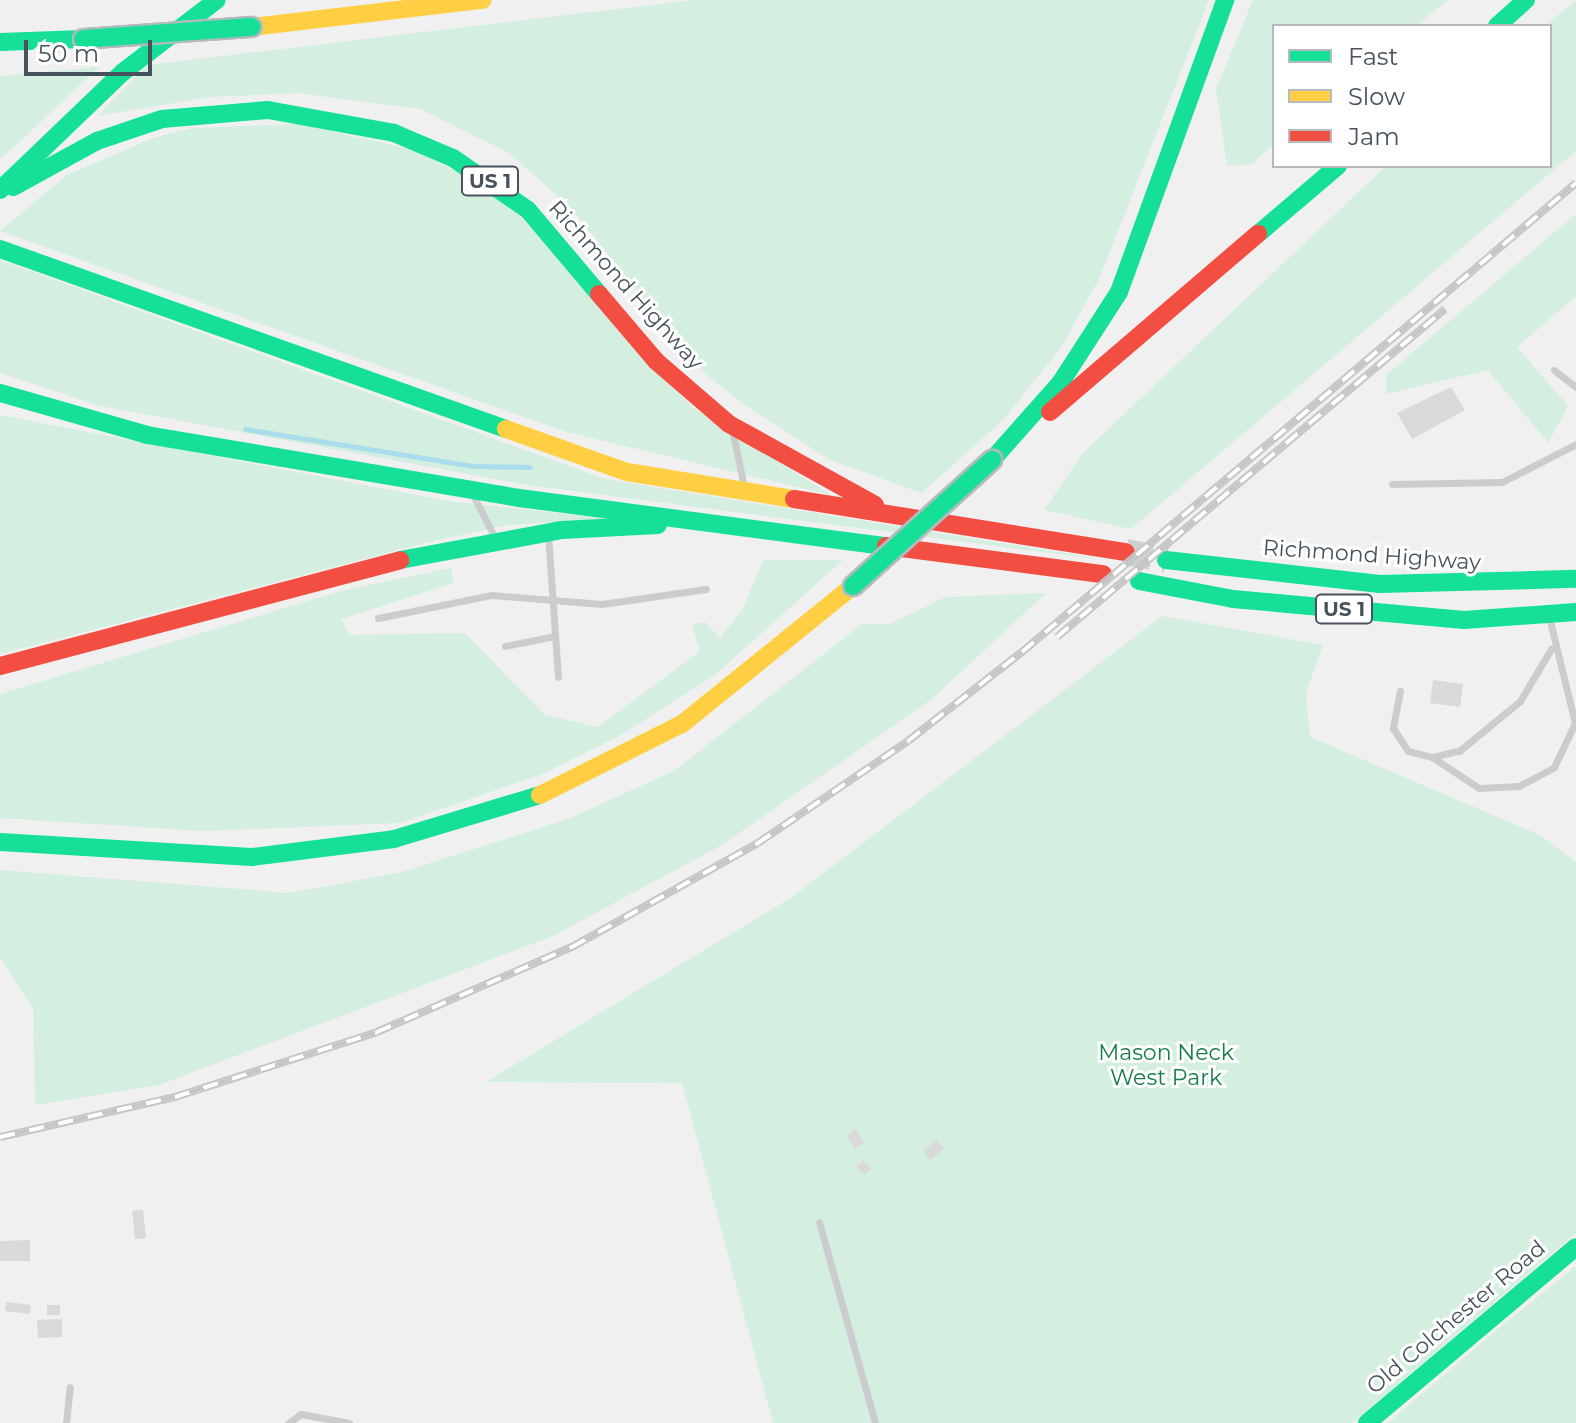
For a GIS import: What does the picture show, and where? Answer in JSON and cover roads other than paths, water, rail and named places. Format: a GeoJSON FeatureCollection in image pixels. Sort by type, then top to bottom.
{"type":"FeatureCollection","features":[{"type":"Feature","properties":{"kind":"main road"},"geometry":{"type":"LineString","coordinates":[[0,190],[123,72],[217,0]]}},
{"type":"Feature","properties":{"kind":"main road"},"geometry":{"type":"LineString","coordinates":[[0,42],[252,27],[482,0]]}},
{"type":"Feature","properties":{"kind":"main road"},"geometry":{"type":"LineString","coordinates":[[992,460],[1061,382],[1119,292],[1225,0]]}},
{"type":"Feature","properties":{"kind":"main road"},"geometry":{"type":"LineString","coordinates":[[1499,24],[1526,0]]}},
{"type":"Feature","properties":{"kind":"main road","name":"Richmond Highway"},"geometry":{"type":"LineString","coordinates":[[0,196],[97,141],[162,119],[299,112],[394,133],[453,158],[528,210],[656,361],[729,424],[805,472],[887,510],[1126,552]]}},
{"type":"Feature","properties":{"kind":"main road"},"geometry":{"type":"LineString","coordinates":[[0,842],[252,857],[380,842],[494,813],[597,772],[682,724],[761,668],[992,460],[1336,168]]}},
{"type":"Feature","properties":{"kind":"main road"},"geometry":{"type":"LineString","coordinates":[[0,249],[567,455],[745,493],[887,510]]}},
{"type":"Feature","properties":{"kind":"main road"},"geometry":{"type":"LineString","coordinates":[[0,393],[147,435],[469,488],[1103,574]]}},
{"type":"Feature","properties":{"kind":"main road"},"geometry":{"type":"LineString","coordinates":[[0,666],[495,538],[548,532],[729,524]]}},
{"type":"Feature","properties":{"kind":"main road","name":"Richmond Highway"},"geometry":{"type":"LineString","coordinates":[[1166,560],[1380,584],[1548,583],[1576,579]]}},
{"type":"Feature","properties":{"kind":"main road","name":"US 1"},"geometry":{"type":"LineString","coordinates":[[1139,581],[1233,599],[1464,620],[1576,612]]}},
{"type":"Feature","properties":{"kind":"main road","name":"Old Colchester Road"},"geometry":{"type":"LineString","coordinates":[[1367,1423],[1576,1247]]}},
{"type":"Feature","properties":{"kind":"lane"},"geometry":{"type":"LineString","coordinates":[[1554,370],[1576,387]]}},
{"type":"Feature","properties":{"kind":"lane"},"geometry":{"type":"LineString","coordinates":[[729,424],[745,493]]}},
{"type":"Feature","properties":{"kind":"lane"},"geometry":{"type":"LineString","coordinates":[[1392,484],[1502,482],[1576,444]]}},
{"type":"Feature","properties":{"kind":"lane"},"geometry":{"type":"LineString","coordinates":[[469,488],[495,538]]}},
{"type":"Feature","properties":{"kind":"lane"},"geometry":{"type":"LineString","coordinates":[[548,532],[558,677]]}},
{"type":"Feature","properties":{"kind":"lane"},"geometry":{"type":"LineString","coordinates":[[1400,691],[1393,728],[1408,751],[1432,757],[1479,788],[1519,786],[1554,767],[1575,723],[1551,649],[1548,583]]}},
{"type":"Feature","properties":{"kind":"lane"},"geometry":{"type":"LineString","coordinates":[[378,618],[491,595],[602,604],[706,589]]}},
{"type":"Feature","properties":{"kind":"lane"},"geometry":{"type":"LineString","coordinates":[[505,646],[555,636]]}},
{"type":"Feature","properties":{"kind":"lane"},"geometry":{"type":"LineString","coordinates":[[1432,757],[1459,751],[1493,728],[1540,675],[1551,649]]}},
{"type":"Feature","properties":{"kind":"lane"},"geometry":{"type":"LineString","coordinates":[[819,1222],[875,1423]]}},
{"type":"Feature","properties":{"kind":"lane"},"geometry":{"type":"LineString","coordinates":[[66,1423],[70,1387]]}},
{"type":"Feature","properties":{"kind":"lane"},"geometry":{"type":"LineString","coordinates":[[288,1423],[301,1414],[349,1423]]}},
{"type":"Feature","properties":{"kind":"waterway"},"geometry":{"type":"LineString","coordinates":[[245,429],[473,466],[530,467]]}},
{"type":"Feature","properties":{"kind":"tunnel"},"geometry":{"type":"LineString","coordinates":[[1126,552],[1166,560]]}},
{"type":"Feature","properties":{"kind":"railway"},"geometry":{"type":"LineString","coordinates":[[0,1137],[175,1097],[377,1032],[572,947],[758,843],[908,741],[1022,652],[1576,183]]}},
{"type":"Feature","properties":{"kind":"railway"},"geometry":{"type":"LineString","coordinates":[[1057,637],[1445,309]]}},
{"type":"Feature","properties":{"kind":"park label","name":"Mason Neck West Park"},"geometry":{"type":"Point","coordinates":[1166,1064]}}]}
